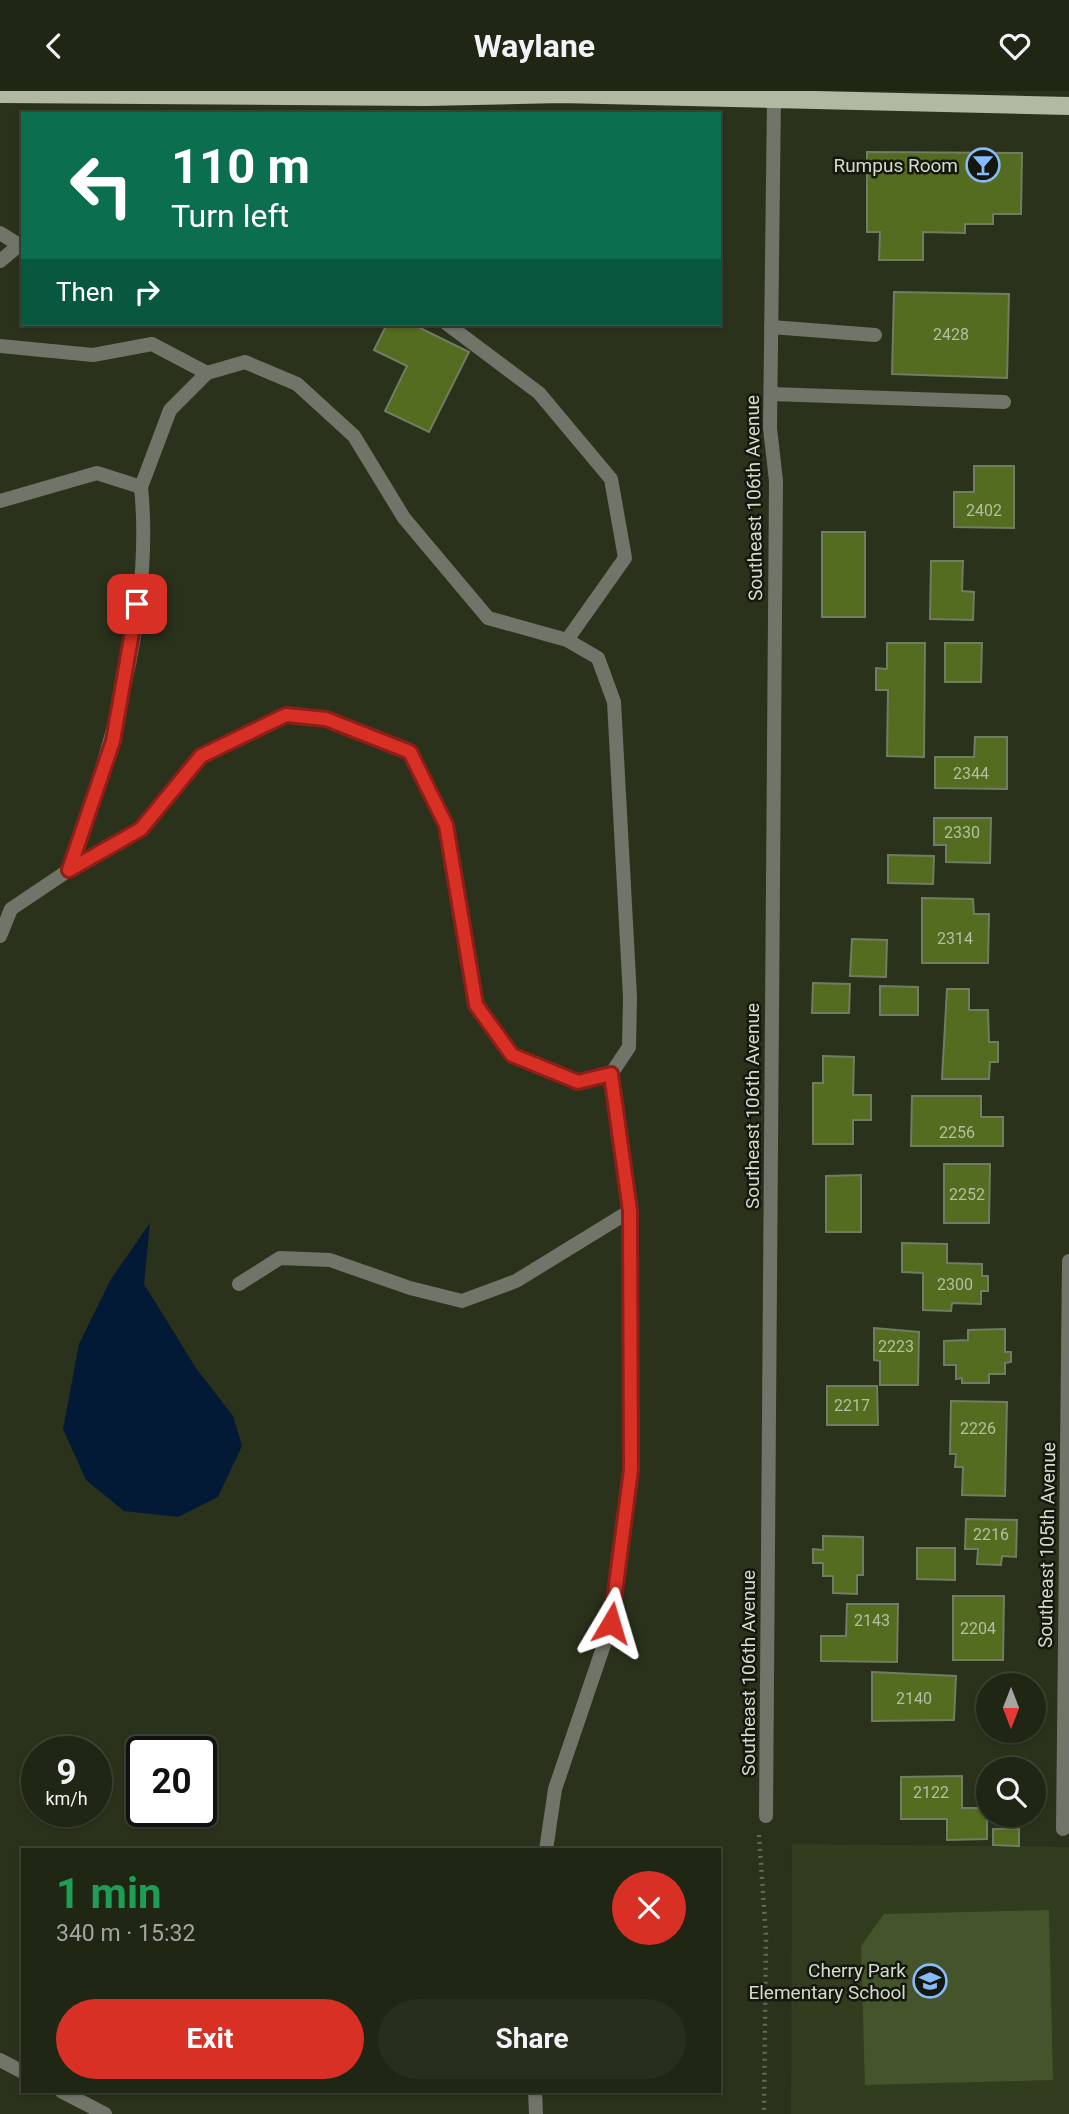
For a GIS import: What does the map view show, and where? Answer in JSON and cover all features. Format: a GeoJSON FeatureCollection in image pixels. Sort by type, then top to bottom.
{"type":"FeatureCollection","features":[{"type":"Feature","properties":{"kind":"main road"},"geometry":{"type":"LineString","coordinates":[[0,94],[165,97],[774,94],[1069,106]]}},
{"type":"Feature","properties":{"kind":"street","name":"Southeast 106th Avenue"},"geometry":{"type":"LineString","coordinates":[[766,1816],[776,481],[770,428],[774,94]]}},
{"type":"Feature","properties":{"kind":"street"},"geometry":{"type":"LineString","coordinates":[[0,233],[21,244],[0,261]]}},
{"type":"Feature","properties":{"kind":"street"},"geometry":{"type":"LineString","coordinates":[[450,326],[539,393],[611,479],[625,558],[568,640]]}},
{"type":"Feature","properties":{"kind":"street"},"geometry":{"type":"LineString","coordinates":[[771,327],[875,335]]}},
{"type":"Feature","properties":{"kind":"street"},"geometry":{"type":"LineString","coordinates":[[0,347],[93,355],[152,344],[207,373]]}},
{"type":"Feature","properties":{"kind":"street"},"geometry":{"type":"LineString","coordinates":[[69,870],[113,741],[134,629],[145,528],[141,487],[170,410],[207,373],[245,362],[297,384],[354,436],[404,518],[488,618],[568,640],[598,658],[614,702],[630,997],[629,1047],[611,1074],[630,1211],[631,1470],[611,1623],[555,1789],[546,1848]]}},
{"type":"Feature","properties":{"kind":"street"},"geometry":{"type":"LineString","coordinates":[[771,394],[1004,402]]}},
{"type":"Feature","properties":{"kind":"street"},"geometry":{"type":"LineString","coordinates":[[0,501],[97,473],[141,487]]}},
{"type":"Feature","properties":{"kind":"street"},"geometry":{"type":"LineString","coordinates":[[0,936],[11,909],[69,870],[141,829],[201,756],[286,715],[326,719],[410,752],[446,825],[476,1005],[512,1055],[578,1082],[611,1074]]}},
{"type":"Feature","properties":{"kind":"street"},"geometry":{"type":"LineString","coordinates":[[239,1284],[279,1258],[330,1260],[410,1288],[462,1301],[516,1281],[630,1211]]}},
{"type":"Feature","properties":{"kind":"street","name":"Southeast 105th Avenue"},"geometry":{"type":"LineString","coordinates":[[1063,1829],[1069,1261]]}},
{"type":"Feature","properties":{"kind":"street"},"geometry":{"type":"LineString","coordinates":[[0,2060],[21,2071]]}},
{"type":"Feature","properties":{"kind":"street"},"geometry":{"type":"LineString","coordinates":[[65,2093],[105,2114]]}},
{"type":"Feature","properties":{"kind":"street"},"geometry":{"type":"LineString","coordinates":[[535,2093],[536,2114]]}},
{"type":"Feature","properties":{"kind":"path"},"geometry":{"type":"LineString","coordinates":[[764,2114],[766,1936],[758,1846],[760,1826],[766,1816]]}},
{"type":"Feature","properties":{"kind":"shaded area","name":"Cherry Park Elementary School"},"geometry":{"type":"Polygon","coordinates":[[[792,1844],[1069,1847],[1069,2114],[791,2114],[792,1844]]]}},
{"type":"Feature","properties":{"kind":"shaded area"},"geometry":{"type":"Polygon","coordinates":[[[1049,1910],[1053,2080],[865,2085],[861,1946],[884,1914],[1049,1910]]]}},
{"type":"Feature","properties":{"kind":"water"},"geometry":{"type":"Polygon","coordinates":[[[150,1223],[144,1284],[196,1368],[233,1416],[242,1446],[218,1497],[178,1517],[124,1511],[86,1480],[63,1429],[79,1344],[111,1279],[150,1223]]]}},
{"type":"Feature","properties":{"kind":"building"},"geometry":{"type":"Polygon","coordinates":[[[867,152],[1022,153],[1021,214],[993,214],[993,224],[965,224],[965,233],[923,232],[923,260],[879,260],[880,232],[867,232],[867,152]]]}},
{"type":"Feature","properties":{"kind":"building"},"geometry":{"type":"Polygon","coordinates":[[[894,292],[1009,294],[1007,378],[892,374],[894,292]]]}},
{"type":"Feature","properties":{"kind":"building"},"geometry":{"type":"Polygon","coordinates":[[[386,326],[416,326],[469,352],[429,432],[385,411],[407,366],[374,350],[386,326]]]}},
{"type":"Feature","properties":{"kind":"building"},"geometry":{"type":"Polygon","coordinates":[[[974,466],[1014,466],[1014,528],[954,527],[954,492],[974,492],[974,466]]]}},
{"type":"Feature","properties":{"kind":"building"},"geometry":{"type":"Polygon","coordinates":[[[822,532],[865,532],[865,617],[822,617],[822,532]]]}},
{"type":"Feature","properties":{"kind":"building"},"geometry":{"type":"Polygon","coordinates":[[[931,561],[963,561],[962,591],[974,592],[973,620],[930,619],[931,561]]]}},
{"type":"Feature","properties":{"kind":"building"},"geometry":{"type":"Polygon","coordinates":[[[887,643],[925,643],[924,757],[887,756],[888,690],[876,690],[876,668],[887,669],[887,643]]]}},
{"type":"Feature","properties":{"kind":"building"},"geometry":{"type":"Polygon","coordinates":[[[945,643],[982,643],[981,682],[945,682],[945,643]]]}},
{"type":"Feature","properties":{"kind":"building"},"geometry":{"type":"Polygon","coordinates":[[[975,737],[1007,737],[1007,789],[935,788],[935,757],[974,757],[975,737]]]}},
{"type":"Feature","properties":{"kind":"building"},"geometry":{"type":"Polygon","coordinates":[[[934,818],[991,818],[990,863],[946,862],[946,845],[934,845],[934,818]]]}},
{"type":"Feature","properties":{"kind":"building"},"geometry":{"type":"Polygon","coordinates":[[[888,855],[934,856],[933,884],[888,883],[888,855]]]}},
{"type":"Feature","properties":{"kind":"building"},"geometry":{"type":"Polygon","coordinates":[[[922,898],[973,899],[974,914],[989,914],[988,963],[922,963],[922,898]]]}},
{"type":"Feature","properties":{"kind":"building"},"geometry":{"type":"Polygon","coordinates":[[[852,939],[887,940],[886,977],[850,976],[852,939]]]}},
{"type":"Feature","properties":{"kind":"building"},"geometry":{"type":"Polygon","coordinates":[[[813,983],[850,984],[849,1013],[812,1013],[813,983]]]}},
{"type":"Feature","properties":{"kind":"building"},"geometry":{"type":"Polygon","coordinates":[[[880,986],[918,987],[918,1015],[880,1015],[880,986]]]}},
{"type":"Feature","properties":{"kind":"building"},"geometry":{"type":"Polygon","coordinates":[[[947,989],[969,989],[969,1010],[988,1010],[989,1042],[998,1042],[998,1062],[990,1062],[989,1079],[942,1079],[947,989]]]}},
{"type":"Feature","properties":{"kind":"building"},"geometry":{"type":"Polygon","coordinates":[[[823,1056],[854,1057],[853,1095],[871,1095],[871,1120],[853,1120],[853,1144],[813,1144],[813,1083],[823,1083],[823,1056]]]}},
{"type":"Feature","properties":{"kind":"building"},"geometry":{"type":"Polygon","coordinates":[[[912,1096],[981,1096],[981,1117],[1003,1117],[1003,1146],[911,1146],[912,1096]]]}},
{"type":"Feature","properties":{"kind":"building"},"geometry":{"type":"Polygon","coordinates":[[[944,1164],[990,1164],[989,1223],[944,1223],[944,1164]]]}},
{"type":"Feature","properties":{"kind":"building"},"geometry":{"type":"Polygon","coordinates":[[[861,1175],[861,1232],[826,1232],[826,1176],[861,1175]]]}},
{"type":"Feature","properties":{"kind":"building"},"geometry":{"type":"Polygon","coordinates":[[[902,1243],[947,1244],[947,1263],[982,1264],[982,1276],[988,1276],[988,1291],[981,1291],[981,1304],[952,1303],[951,1311],[923,1310],[923,1273],[902,1272],[902,1243]]]}},
{"type":"Feature","properties":{"kind":"building"},"geometry":{"type":"Polygon","coordinates":[[[874,1328],[919,1332],[918,1385],[880,1385],[880,1361],[874,1360],[874,1328]]]}},
{"type":"Feature","properties":{"kind":"building"},"geometry":{"type":"Polygon","coordinates":[[[1005,1329],[1005,1352],[1011,1352],[1011,1362],[1005,1363],[1005,1374],[989,1374],[989,1383],[962,1383],[962,1378],[956,1379],[956,1365],[944,1365],[944,1341],[968,1340],[968,1330],[1005,1329]]]}},
{"type":"Feature","properties":{"kind":"building"},"geometry":{"type":"Polygon","coordinates":[[[827,1386],[877,1386],[878,1425],[827,1425],[827,1386]]]}},
{"type":"Feature","properties":{"kind":"building"},"geometry":{"type":"Polygon","coordinates":[[[951,1401],[1007,1402],[1005,1496],[962,1495],[963,1467],[955,1467],[956,1454],[950,1454],[951,1401]]]}},
{"type":"Feature","properties":{"kind":"building"},"geometry":{"type":"Polygon","coordinates":[[[966,1519],[1017,1520],[1016,1557],[1002,1556],[1001,1565],[977,1564],[978,1549],[965,1549],[966,1519]]]}},
{"type":"Feature","properties":{"kind":"building"},"geometry":{"type":"Polygon","coordinates":[[[823,1536],[863,1537],[863,1575],[857,1575],[857,1594],[833,1593],[833,1576],[823,1576],[823,1563],[813,1563],[813,1549],[823,1550],[823,1536]]]}},
{"type":"Feature","properties":{"kind":"building"},"geometry":{"type":"Polygon","coordinates":[[[917,1548],[955,1548],[955,1580],[917,1579],[917,1548]]]}},
{"type":"Feature","properties":{"kind":"building"},"geometry":{"type":"Polygon","coordinates":[[[953,1596],[1004,1596],[1003,1660],[953,1660],[953,1596]]]}},
{"type":"Feature","properties":{"kind":"building"},"geometry":{"type":"Polygon","coordinates":[[[847,1604],[898,1604],[897,1662],[821,1661],[821,1636],[846,1636],[847,1604]]]}},
{"type":"Feature","properties":{"kind":"building"},"geometry":{"type":"Polygon","coordinates":[[[872,1672],[956,1676],[954,1720],[872,1721],[872,1672]]]}},
{"type":"Feature","properties":{"kind":"building"},"geometry":{"type":"Polygon","coordinates":[[[962,1776],[962,1808],[976,1808],[976,1827],[987,1827],[987,1839],[947,1840],[947,1819],[901,1819],[901,1777],[962,1776]]]}},
{"type":"Feature","properties":{"kind":"building"},"geometry":{"type":"Polygon","coordinates":[[[993,1829],[1019,1829],[1019,1846],[993,1845],[993,1829]]]}},
{"type":"Feature","properties":{"kind":"place","name":"Rumpus Room"},"geometry":{"type":"Point","coordinates":[983,165]}},
{"type":"Feature","properties":{"kind":"place","name":"Cherry Park Elementary School"},"geometry":{"type":"Point","coordinates":[930,1981]}},
{"type":"Feature","properties":{"kind":"route"},"geometry":{"type":"LineString","coordinates":[[137,604],[113,741],[69,870],[141,829],[201,756],[286,715],[326,719],[410,752],[446,825],[476,1005],[512,1055],[578,1082],[611,1074],[630,1211],[631,1470],[611,1623]]}}]}
